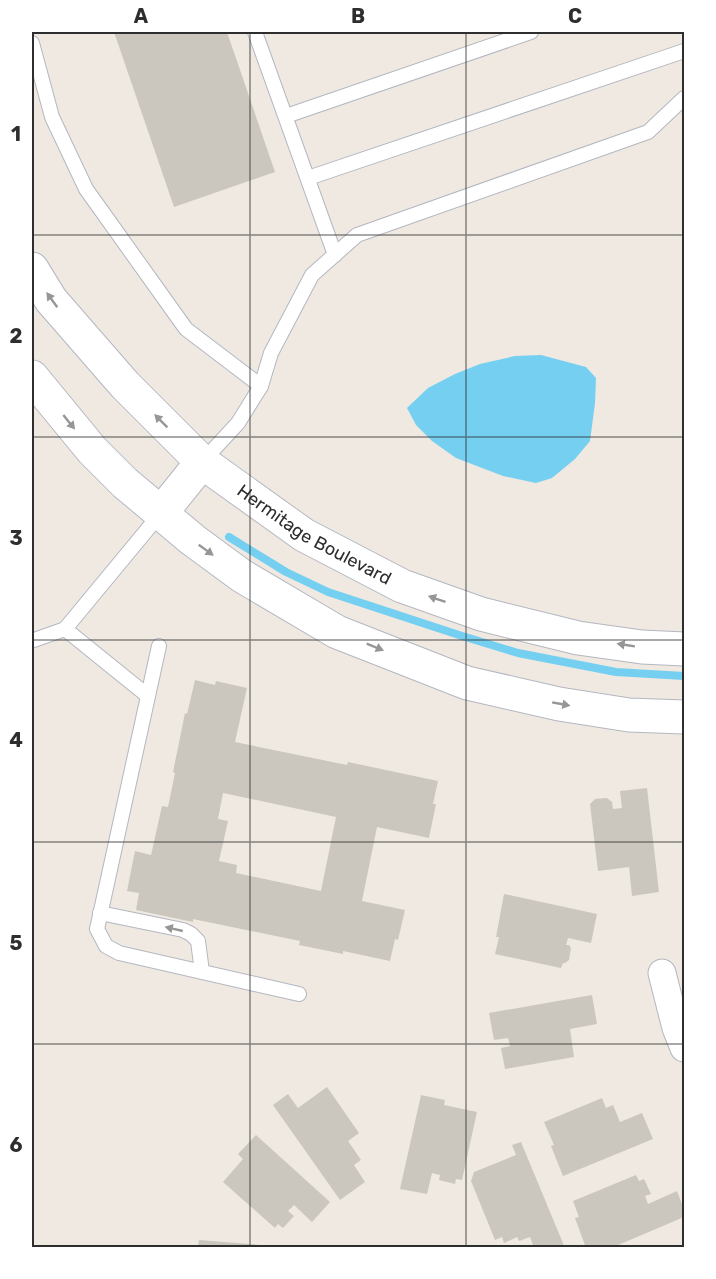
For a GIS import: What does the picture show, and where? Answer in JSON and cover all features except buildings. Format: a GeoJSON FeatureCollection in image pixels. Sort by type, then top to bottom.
{"type":"FeatureCollection","features":[{"type":"Feature","properties":{"kind":"street","name":"Hermitage Boulevard"},"geometry":{"type":"LineString","coordinates":[[32,269],[51,300],[125,385],[202,462],[304,535],[402,586],[481,614],[578,638],[642,647],[684,649]]}},
{"type":"Feature","properties":{"kind":"street"},"geometry":{"type":"LineString","coordinates":[[32,377],[92,450],[125,483],[193,540],[250,582],[337,632],[467,682],[559,705],[629,715],[684,717]]}},
{"type":"Feature","properties":{"kind":"street"},"geometry":{"type":"LineString","coordinates":[[161,513],[202,462]]}},
{"type":"Feature","properties":{"kind":"street"},"geometry":{"type":"LineString","coordinates":[[662,973],[676,1028],[684,1048]]}},
{"type":"Feature","properties":{"kind":"lane"},"geometry":{"type":"LineString","coordinates":[[255,32],[335,255]]}},
{"type":"Feature","properties":{"kind":"lane"},"geometry":{"type":"LineString","coordinates":[[286,116],[531,32]]}},
{"type":"Feature","properties":{"kind":"lane"},"geometry":{"type":"LineString","coordinates":[[32,43],[52,117],[86,189],[186,329],[261,386]]}},
{"type":"Feature","properties":{"kind":"lane"},"geometry":{"type":"LineString","coordinates":[[308,178],[684,51]]}},
{"type":"Feature","properties":{"kind":"lane"},"geometry":{"type":"LineString","coordinates":[[202,462],[238,423],[261,386],[271,353],[312,275],[357,235],[648,132],[684,98]]}},
{"type":"Feature","properties":{"kind":"lane"},"geometry":{"type":"LineString","coordinates":[[32,640],[65,629],[161,513]]}},
{"type":"Feature","properties":{"kind":"lane"},"geometry":{"type":"LineString","coordinates":[[65,629],[148,696]]}},
{"type":"Feature","properties":{"kind":"lane"},"geometry":{"type":"LineString","coordinates":[[159,646],[97,929],[106,946],[119,953],[299,994]]}},
{"type":"Feature","properties":{"kind":"lane"},"geometry":{"type":"LineString","coordinates":[[100,913],[183,930],[191,934],[198,941],[202,972]]}},
{"type":"Feature","properties":{"kind":"water"},"geometry":{"type":"Polygon","coordinates":[[[541,355],[586,367],[596,378],[590,441],[575,459],[552,478],[536,483],[503,476],[456,458],[432,441],[416,425],[407,408],[428,388],[480,364],[515,356],[541,355]]]}},
{"type":"Feature","properties":{"kind":"waterway"},"geometry":{"type":"LineString","coordinates":[[229,537],[286,572],[328,592],[459,635],[518,653],[616,672],[684,676]]}}]}
